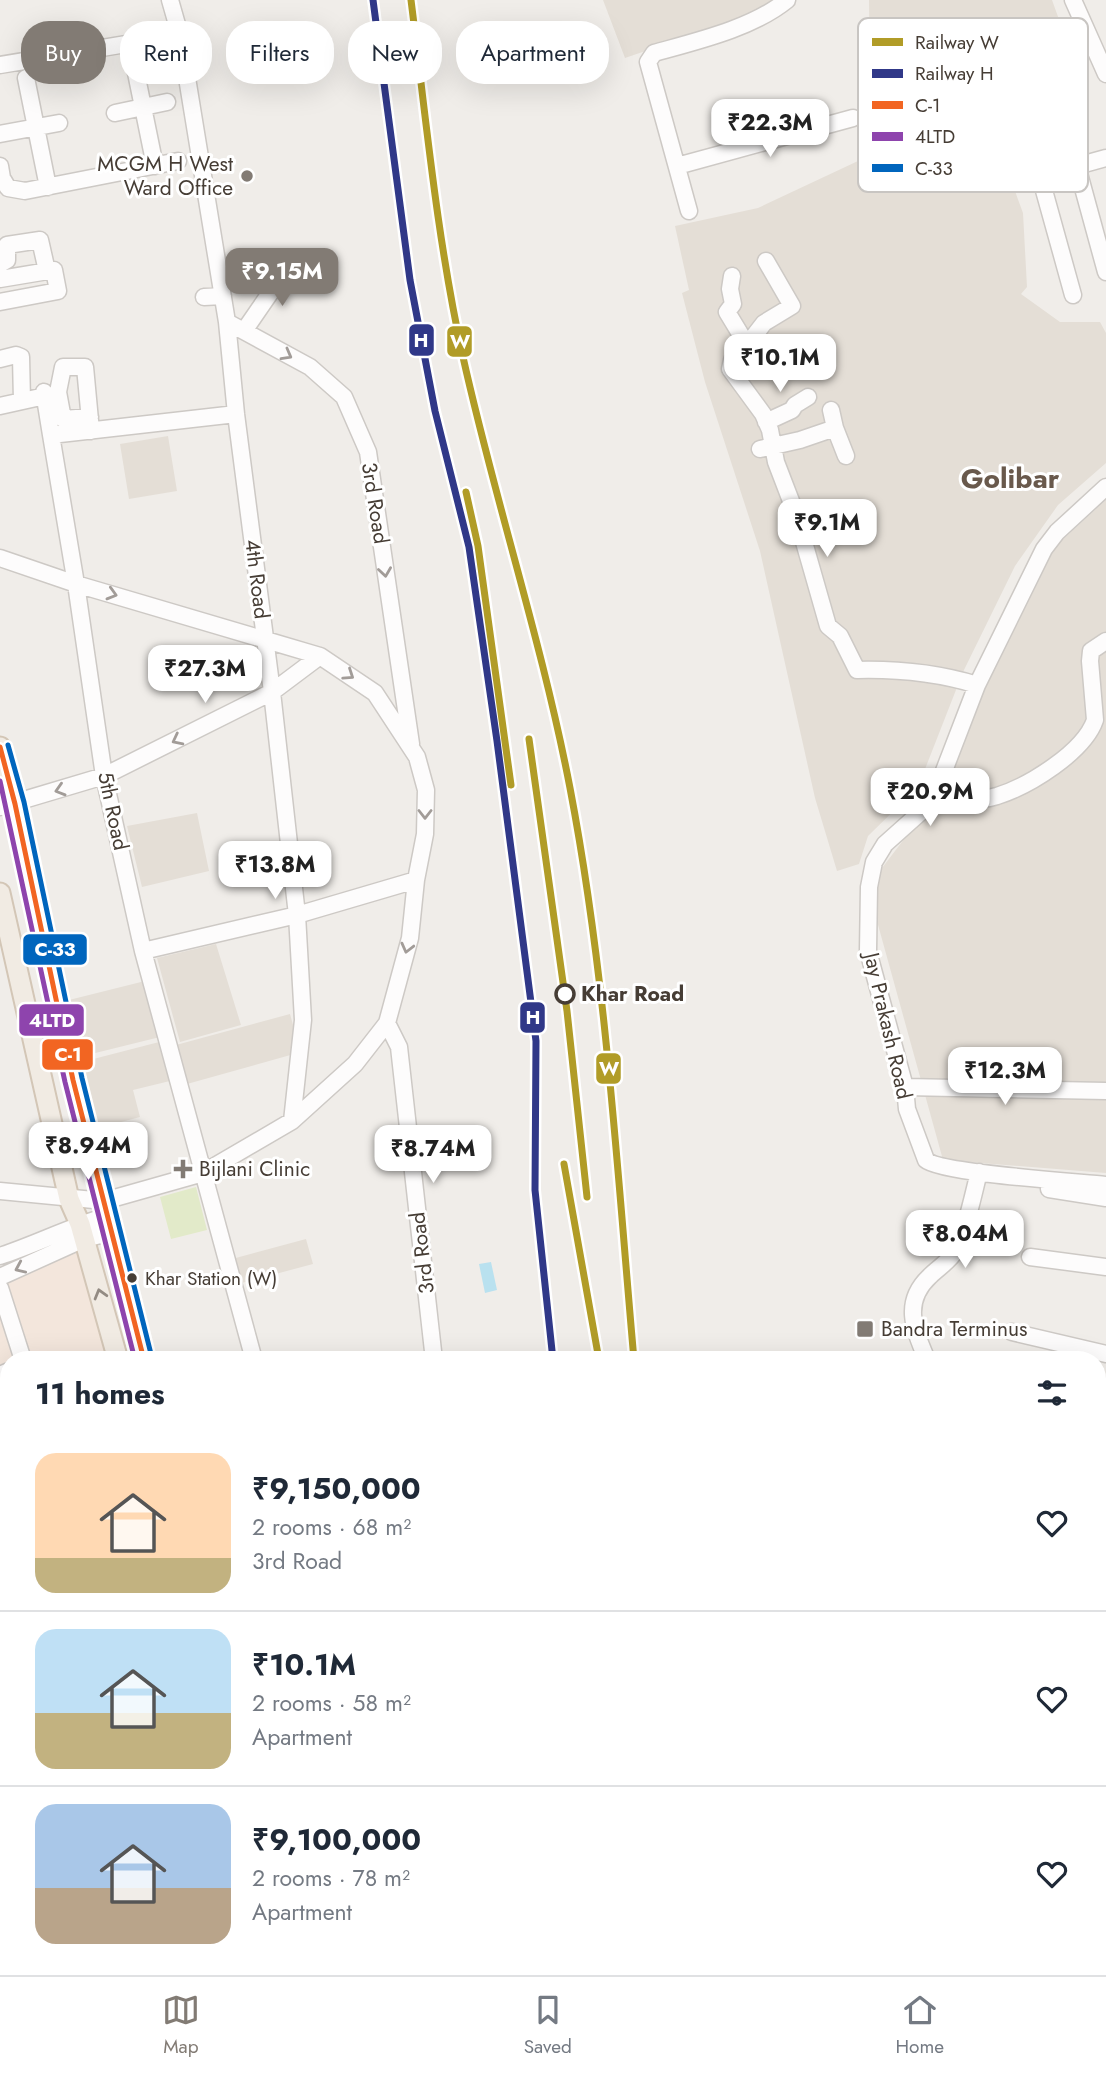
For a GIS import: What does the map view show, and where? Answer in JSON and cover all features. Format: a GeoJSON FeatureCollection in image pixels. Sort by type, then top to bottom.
{"type":"FeatureCollection","features":[{"type":"Feature","properties":{"kind":"main road"},"geometry":{"type":"LineString","coordinates":[[0,747],[7,805],[142,1351]]}},
{"type":"Feature","properties":{"kind":"main road"},"geometry":{"type":"LineString","coordinates":[[0,893],[69,1199],[82,1231],[115,1351]]}},
{"type":"Feature","properties":{"kind":"street","name":"4th Road"},"geometry":{"type":"LineString","coordinates":[[170,0],[176,21]]}},
{"type":"Feature","properties":{"kind":"street"},"geometry":{"type":"LineString","coordinates":[[689,211],[649,62],[650,57],[654,53],[706,38],[773,12],[788,0]]}},
{"type":"Feature","properties":{"kind":"street"},"geometry":{"type":"LineString","coordinates":[[1073,0],[1081,18]]}},
{"type":"Feature","properties":{"kind":"street"},"geometry":{"type":"LineString","coordinates":[[1088,34],[1106,75]]}},
{"type":"Feature","properties":{"kind":"street"},"geometry":{"type":"LineString","coordinates":[[0,65],[120,45]]}},
{"type":"Feature","properties":{"kind":"street"},"geometry":{"type":"LineString","coordinates":[[27,84],[48,187]]}},
{"type":"Feature","properties":{"kind":"street"},"geometry":{"type":"LineString","coordinates":[[138,84],[155,166]]}},
{"type":"Feature","properties":{"kind":"street","name":"4th Road"},"geometry":{"type":"LineString","coordinates":[[188,84],[228,322],[236,414],[272,692],[297,915],[303,1020],[292,1121]]}},
{"type":"Feature","properties":{"kind":"street"},"geometry":{"type":"LineString","coordinates":[[115,113],[167,102]]}},
{"type":"Feature","properties":{"kind":"street"},"geometry":{"type":"LineString","coordinates":[[677,166],[853,118]]}},
{"type":"Feature","properties":{"kind":"street"},"geometry":{"type":"LineString","coordinates":[[0,134],[59,123]]}},
{"type":"Feature","properties":{"kind":"street"},"geometry":{"type":"LineString","coordinates":[[1088,163],[1106,158]]}},
{"type":"Feature","properties":{"kind":"street"},"geometry":{"type":"LineString","coordinates":[[0,166],[2,178],[8,188],[25,191],[177,161]]}},
{"type":"Feature","properties":{"kind":"street"},"geometry":{"type":"LineString","coordinates":[[1044,192],[1073,295]]}},
{"type":"Feature","properties":{"kind":"street"},"geometry":{"type":"LineString","coordinates":[[1084,192],[1106,272]]}},
{"type":"Feature","properties":{"kind":"street"},"geometry":{"type":"LineString","coordinates":[[3,273],[47,271],[55,270],[58,292],[7,301],[3,273],[7,246],[40,240],[47,271]]}},
{"type":"Feature","properties":{"kind":"street"},"geometry":{"type":"LineString","coordinates":[[766,261],[792,304],[790,308],[764,323],[733,360],[730,369],[766,422],[766,448],[779,471],[796,514],[824,618],[828,626],[840,636],[857,670],[919,672],[947,676],[977,685]]}},
{"type":"Feature","properties":{"kind":"street"},"geometry":{"type":"LineString","coordinates":[[244,331],[290,264]]}},
{"type":"Feature","properties":{"kind":"street"},"geometry":{"type":"LineString","coordinates":[[732,276],[730,289],[733,304],[727,312],[747,345]]}},
{"type":"Feature","properties":{"kind":"street"},"geometry":{"type":"LineString","coordinates":[[204,297],[223,296]]}},
{"type":"Feature","properties":{"kind":"street","name":"3rd Road"},"geometry":{"type":"LineString","coordinates":[[228,322],[310,367],[344,397],[368,452],[412,750]]}},
{"type":"Feature","properties":{"kind":"street"},"geometry":{"type":"LineString","coordinates":[[0,359],[16,355],[21,357],[22,401]]}},
{"type":"Feature","properties":{"kind":"street","name":"5th Road"},"geometry":{"type":"LineString","coordinates":[[91,424],[84,365],[62,368],[58,392],[48,398],[51,435],[104,776],[143,951],[252,1351]]}},
{"type":"Feature","properties":{"kind":"street"},"geometry":{"type":"LineString","coordinates":[[766,422],[792,410],[808,397]]}},
{"type":"Feature","properties":{"kind":"street"},"geometry":{"type":"LineString","coordinates":[[0,407],[48,398],[63,419],[91,424]]}},
{"type":"Feature","properties":{"kind":"street"},"geometry":{"type":"LineString","coordinates":[[831,410],[846,456]]}},
{"type":"Feature","properties":{"kind":"street"},"geometry":{"type":"LineString","coordinates":[[51,435],[91,424],[236,414]]}},
{"type":"Feature","properties":{"kind":"street"},"geometry":{"type":"LineString","coordinates":[[766,448],[835,428]]}},
{"type":"Feature","properties":{"kind":"street","name":"Jay Prakash Road"},"geometry":{"type":"LineString","coordinates":[[1106,487],[1057,532],[1044,550],[977,685],[932,802],[885,844],[874,862],[869,887],[868,951],[905,1087],[907,1109],[926,1160],[935,1166],[985,1177],[1106,1185]]}},
{"type":"Feature","properties":{"kind":"street"},"geometry":{"type":"LineString","coordinates":[[0,558],[76,584],[320,656],[375,693],[417,757],[426,790],[425,834],[415,880],[410,938],[387,1023],[355,1064],[292,1121],[203,1173],[109,1216],[0,1277]]}},
{"type":"Feature","properties":{"kind":"street"},"geometry":{"type":"LineString","coordinates":[[932,802],[961,802],[998,796],[1045,774],[1071,752],[1095,720],[1091,651],[1106,641]]}},
{"type":"Feature","properties":{"kind":"street"},"geometry":{"type":"LineString","coordinates":[[7,805],[104,776],[272,692],[320,656]]}},
{"type":"Feature","properties":{"kind":"street"},"geometry":{"type":"LineString","coordinates":[[143,951],[297,915],[415,880]]}},
{"type":"Feature","properties":{"kind":"street","name":"3rd Road"},"geometry":{"type":"LineString","coordinates":[[387,1023],[399,1047],[433,1351]]}},
{"type":"Feature","properties":{"kind":"street"},"geometry":{"type":"LineString","coordinates":[[905,1087],[1106,1091]]}},
{"type":"Feature","properties":{"kind":"street"},"geometry":{"type":"LineString","coordinates":[[924,1351],[915,1328],[914,1298],[918,1287],[949,1259],[958,1247],[985,1177],[1106,1198]]}},
{"type":"Feature","properties":{"kind":"street"},"geometry":{"type":"LineString","coordinates":[[0,1191],[69,1199],[109,1216]]}},
{"type":"Feature","properties":{"kind":"street"},"geometry":{"type":"LineString","coordinates":[[0,1256],[82,1231]]}},
{"type":"Feature","properties":{"kind":"street"},"geometry":{"type":"LineString","coordinates":[[1030,1257],[1106,1267]]}},
{"type":"Feature","properties":{"kind":"street"},"geometry":{"type":"LineString","coordinates":[[0,1288],[20,1351]]}},
{"type":"Feature","properties":{"kind":"street"},"geometry":{"type":"LineString","coordinates":[[1012,1332],[1081,1351]]}},
{"type":"Feature","properties":{"kind":"street"},"geometry":{"type":"LineString","coordinates":[[1106,1837],[1106,1872]]}},
{"type":"Feature","properties":{"kind":"shaded area"},"geometry":{"type":"Polygon","coordinates":[[[603,0],[779,0],[727,23],[625,58],[603,0]]]}},
{"type":"Feature","properties":{"kind":"shaded area"},"geometry":{"type":"Polygon","coordinates":[[[869,0],[1052,0],[1058,18],[869,18],[869,0]]]}},
{"type":"Feature","properties":{"kind":"shaded area"},"geometry":{"type":"Polygon","coordinates":[[[858,161],[858,192],[1015,192],[1023,213],[1027,287],[1021,294],[1060,322],[1100,322],[1106,333],[1106,463],[1058,505],[1015,566],[963,672],[918,787],[868,836],[859,864],[837,871],[815,798],[760,551],[705,382],[682,293],[689,290],[675,226],[758,208],[858,161]]]}},
{"type":"Feature","properties":{"kind":"shaded area"},"geometry":{"type":"Polygon","coordinates":[[[168,436],[177,491],[129,499],[120,444],[168,436]]]}},
{"type":"Feature","properties":{"kind":"shaded area"},"geometry":{"type":"Polygon","coordinates":[[[1106,500],[1106,1173],[943,1160],[872,903],[882,868],[908,834],[967,726],[1049,552],[1106,500]]]}},
{"type":"Feature","properties":{"kind":"shaded area"},"geometry":{"type":"Polygon","coordinates":[[[197,813],[209,871],[142,887],[127,826],[197,813]]]}},
{"type":"Feature","properties":{"kind":"shaded area"},"geometry":{"type":"Polygon","coordinates":[[[216,944],[241,1025],[180,1042],[157,958],[216,944]]]}},
{"type":"Feature","properties":{"kind":"shaded area"},"geometry":{"type":"Polygon","coordinates":[[[145,981],[160,1037],[75,1058],[61,1002],[145,981]]]}},
{"type":"Feature","properties":{"kind":"shaded area"},"geometry":{"type":"Polygon","coordinates":[[[290,1014],[295,1032],[294,1054],[187,1084],[176,1045],[290,1014]]]}},
{"type":"Feature","properties":{"kind":"shaded area"},"geometry":{"type":"Polygon","coordinates":[[[163,1041],[174,1080],[133,1090],[140,1117],[91,1130],[74,1064],[163,1041]]]}},
{"type":"Feature","properties":{"kind":"shaded area"},"geometry":{"type":"Polygon","coordinates":[[[306,1239],[313,1264],[238,1284],[232,1259],[306,1239]]]}},
{"type":"Feature","properties":{"kind":"shaded area"},"geometry":{"type":"Polygon","coordinates":[[[78,1249],[105,1351],[0,1351],[0,1280],[78,1249]]]}},
{"type":"Feature","properties":{"kind":"green space"},"geometry":{"type":"Polygon","coordinates":[[[196,1187],[207,1230],[171,1239],[160,1197],[196,1187]]]}},
{"type":"Feature","properties":{"kind":"water"},"geometry":{"type":"Polygon","coordinates":[[[491,1262],[497,1290],[485,1293],[479,1264],[491,1262]]]}},
{"type":"Feature","properties":{"kind":"rail line","name":"H"},"geometry":{"type":"LineString","coordinates":[[373,0],[410,280],[435,411],[469,547],[497,741],[536,1041],[535,1190],[552,1351]]}},
{"type":"Feature","properties":{"kind":"rail line","name":"W"},"geometry":{"type":"LineString","coordinates":[[411,0],[433,179],[454,313],[476,411],[559,733],[582,859],[602,1001],[633,1351]]}},
{"type":"Feature","properties":{"kind":"rail line","name":"W"},"geometry":{"type":"LineString","coordinates":[[466,492],[478,546],[511,785]]}},
{"type":"Feature","properties":{"kind":"rail line","name":"W"},"geometry":{"type":"LineString","coordinates":[[529,739],[567,1011],[587,1197]]}},
{"type":"Feature","properties":{"kind":"rail line","name":"W"},"geometry":{"type":"LineString","coordinates":[[564,1164],[597,1351]]}},
{"type":"Feature","properties":{"kind":"transit line","name":"C-33"},"geometry":{"type":"LineString","coordinates":[[8,745],[24,802],[82,1078],[150,1351]]}},
{"type":"Feature","properties":{"kind":"transit line","name":"C-1"},"geometry":{"type":"LineString","coordinates":[[0,747],[15,804],[73,1080],[142,1351]]}},
{"type":"Feature","properties":{"kind":"transit line","name":"4LTD"},"geometry":{"type":"LineString","coordinates":[[0,781],[65,1082],[133,1351]]}},
{"type":"Feature","properties":{"kind":"place","name":"MCGM H West Ward Office"},"geometry":{"type":"Point","coordinates":[247,176]}},
{"type":"Feature","properties":{"kind":"place","name":"Khar Road"},"geometry":{"type":"Point","coordinates":[565,994]}},
{"type":"Feature","properties":{"kind":"place","name":"Bijlani Clinic"},"geometry":{"type":"Point","coordinates":[183,1169]}},
{"type":"Feature","properties":{"kind":"place","name":"Khar Station (W)"},"geometry":{"type":"Point","coordinates":[132,1278]}},
{"type":"Feature","properties":{"kind":"place","name":"Bandra Terminus"},"geometry":{"type":"Point","coordinates":[865,1329]}},
{"type":"Feature","properties":{"kind":"district","name":"Golibar"},"geometry":{"type":"Point","coordinates":[1010,478]}}]}
